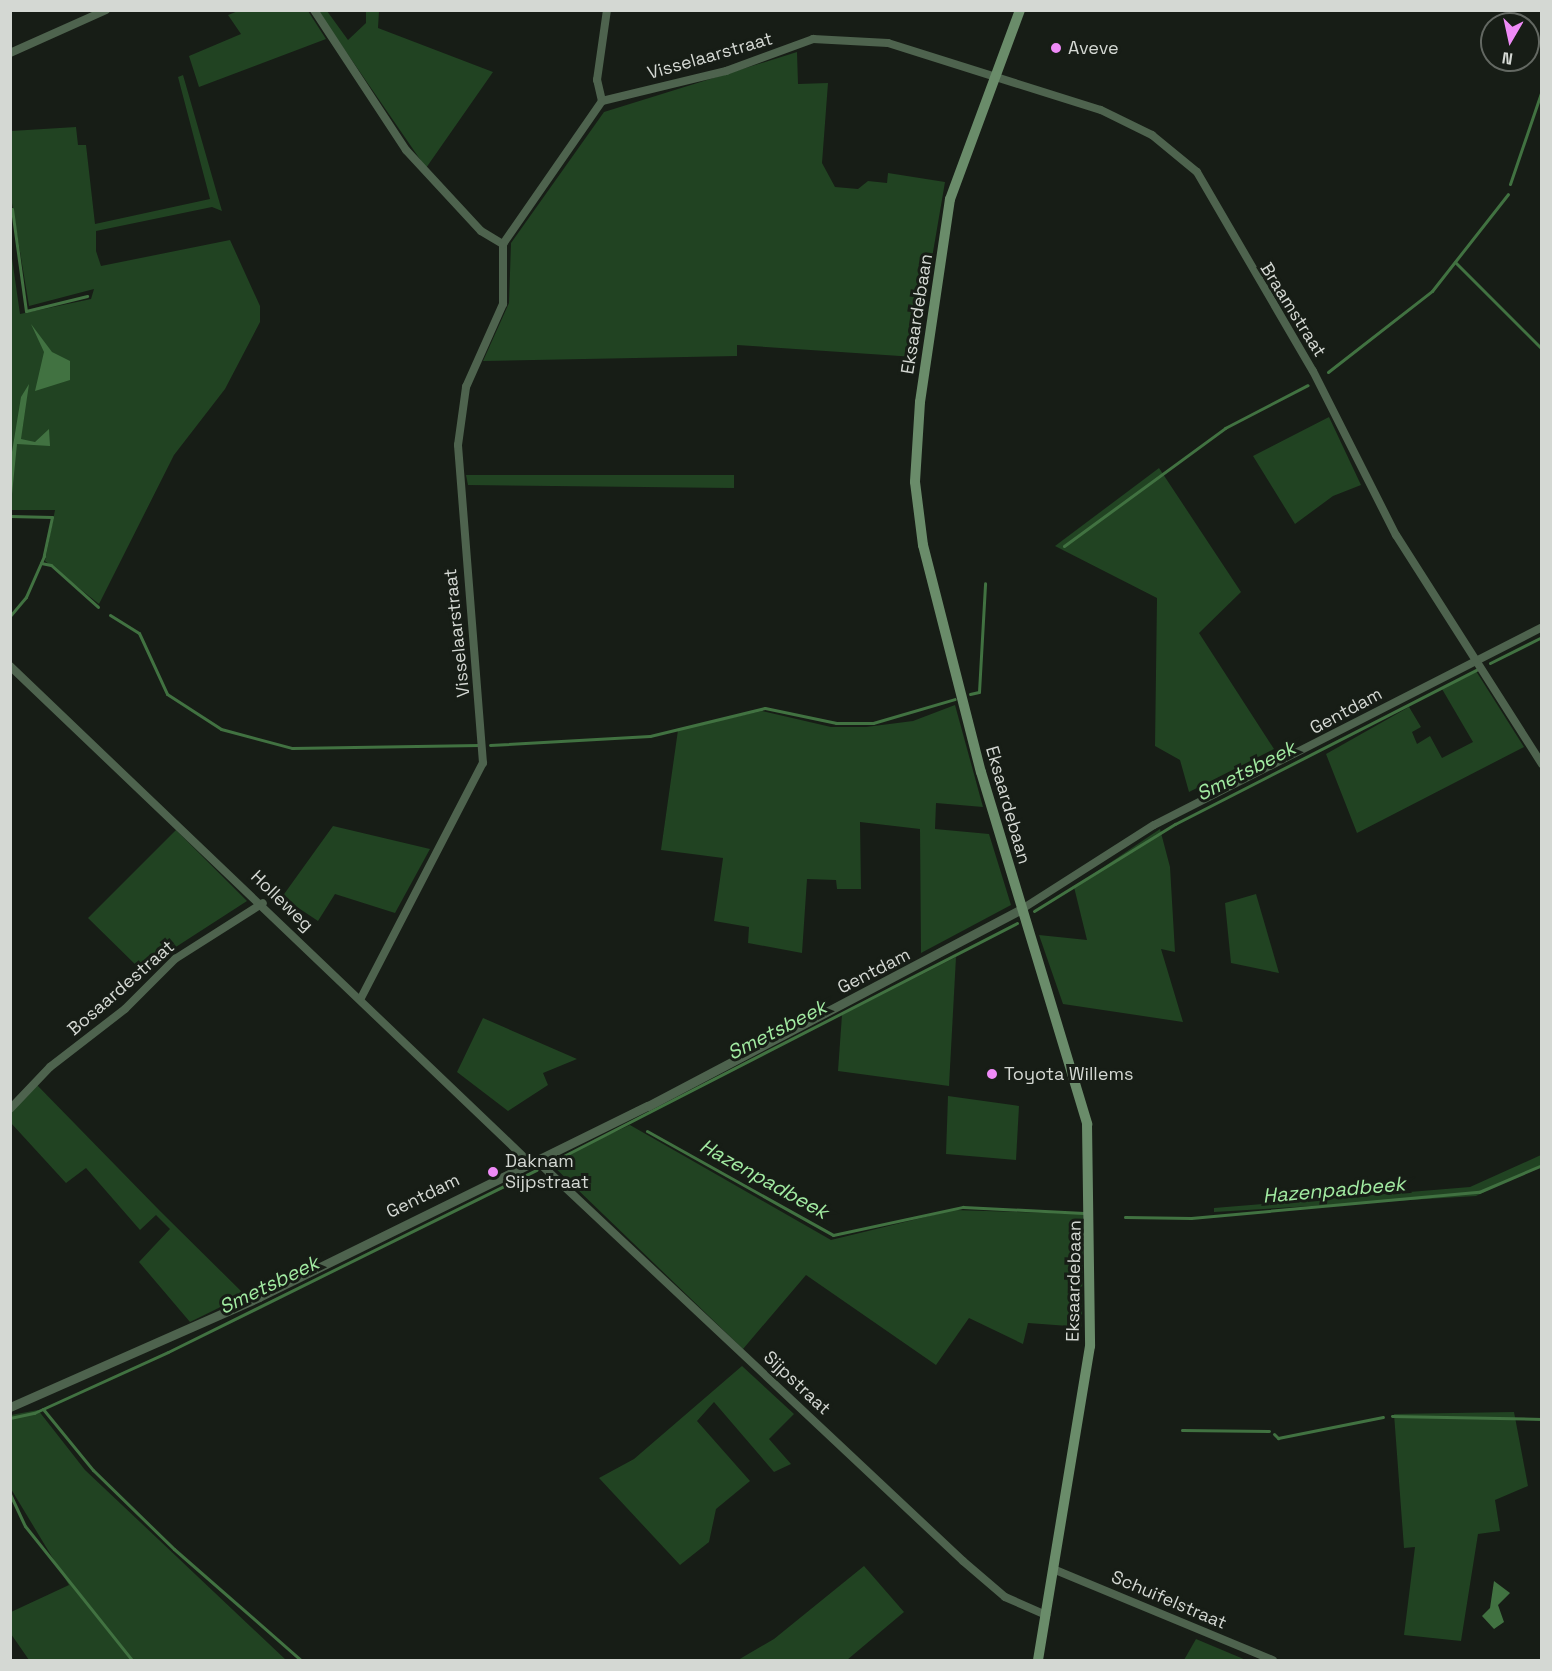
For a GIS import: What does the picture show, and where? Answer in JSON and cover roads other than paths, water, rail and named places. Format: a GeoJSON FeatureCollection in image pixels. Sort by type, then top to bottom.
{"type":"FeatureCollection","features":[{"type":"Feature","properties":{"kind":"main road","name":"Eksaardebaan"},"geometry":{"type":"LineString","coordinates":[[1020,10],[950,199],[920,402],[916,492],[928,567],[1022,909],[1076,1075],[1089,1144],[1090,1346],[1038,1660]]}},
{"type":"Feature","properties":{"kind":"street"},"geometry":{"type":"LineString","coordinates":[[10,53],[106,10]]}},
{"type":"Feature","properties":{"kind":"street"},"geometry":{"type":"LineString","coordinates":[[314,10],[406,150],[481,231],[503,244],[602,101],[597,80],[608,10]]}},
{"type":"Feature","properties":{"kind":"street","name":"Visselaarstraat"},"geometry":{"type":"LineString","coordinates":[[602,101],[726,71],[813,39],[888,43],[994,78]]}},
{"type":"Feature","properties":{"kind":"street","name":"Braamstraat"},"geometry":{"type":"LineString","coordinates":[[994,78],[1126,120],[1168,146],[1204,181],[1318,380],[1388,521],[1479,660],[1542,764]]}},
{"type":"Feature","properties":{"kind":"street","name":"Visselaarstraat"},"geometry":{"type":"LineString","coordinates":[[361,998],[483,762],[458,445],[466,387],[503,304],[503,244]]}},
{"type":"Feature","properties":{"kind":"street","name":"Gentdam"},"geometry":{"type":"LineString","coordinates":[[10,1407],[258,1297],[533,1161],[1022,909],[1154,825],[1542,627]]}},
{"type":"Feature","properties":{"kind":"street","name":"Holleweg"},"geometry":{"type":"LineString","coordinates":[[10,666],[533,1161]]}},
{"type":"Feature","properties":{"kind":"street","name":"Bosaardestraat"},"geometry":{"type":"LineString","coordinates":[[10,1109],[50,1067],[125,1009],[176,959],[263,903]]}},
{"type":"Feature","properties":{"kind":"street","name":"Sijpstraat"},"geometry":{"type":"LineString","coordinates":[[533,1161],[963,1561],[1005,1597],[1046,1615]]}},
{"type":"Feature","properties":{"kind":"street","name":"Schuifelstraat"},"geometry":{"type":"LineString","coordinates":[[1053,1569],[1273,1660]]}},
{"type":"Feature","properties":{"kind":"waterway"},"geometry":{"type":"LineString","coordinates":[[1510,184],[1542,90]]}},
{"type":"Feature","properties":{"kind":"waterway"},"geometry":{"type":"LineString","coordinates":[[1328,372],[1432,291],[1508,194]]}},
{"type":"Feature","properties":{"kind":"waterway"},"geometry":{"type":"LineString","coordinates":[[12,209],[26,311],[87,296]]}},
{"type":"Feature","properties":{"kind":"waterway"},"geometry":{"type":"LineString","coordinates":[[1455,262],[1542,349]]}},
{"type":"Feature","properties":{"kind":"waterway"},"geometry":{"type":"LineString","coordinates":[[1064,546],[1225,428],[1308,385]]}},
{"type":"Feature","properties":{"kind":"waterway"},"geometry":{"type":"LineString","coordinates":[[10,516],[52,517],[44,556],[26,597],[10,616]]}},
{"type":"Feature","properties":{"kind":"waterway"},"geometry":{"type":"LineString","coordinates":[[41,563],[51,565],[98,607]]}},
{"type":"Feature","properties":{"kind":"waterway"},"geometry":{"type":"LineString","coordinates":[[970,694],[979,692],[985,583]]}},
{"type":"Feature","properties":{"kind":"waterway"},"geometry":{"type":"LineString","coordinates":[[110,615],[139,633],[167,694],[221,729],[292,748],[479,745]]}},
{"type":"Feature","properties":{"kind":"waterway","name":"Smetsbeek"},"geometry":{"type":"LineString","coordinates":[[1490,663],[1542,637]]}},
{"type":"Feature","properties":{"kind":"waterway","name":"Smetsbeek"},"geometry":{"type":"LineString","coordinates":[[1034,911],[1175,824],[1478,669]]}},
{"type":"Feature","properties":{"kind":"waterway"},"geometry":{"type":"LineString","coordinates":[[490,745],[650,736],[765,708],[836,723],[873,723],[955,699]]}},
{"type":"Feature","properties":{"kind":"waterway","name":"Smetsbeek"},"geometry":{"type":"LineString","coordinates":[[550,1163],[1017,923]]}},
{"type":"Feature","properties":{"kind":"waterway","name":"Hazenpadbeek"},"geometry":{"type":"LineString","coordinates":[[647,1131],[833,1235],[963,1207],[1084,1213]]}},
{"type":"Feature","properties":{"kind":"waterway","name":"Hazenpadbeek"},"geometry":{"type":"LineString","coordinates":[[1125,1217],[1191,1218],[1479,1192],[1542,1165]]}},
{"type":"Feature","properties":{"kind":"waterway","name":"Smetsbeek"},"geometry":{"type":"LineString","coordinates":[[10,1418],[34,1413],[168,1352],[537,1170]]}},
{"type":"Feature","properties":{"kind":"waterway"},"geometry":{"type":"LineString","coordinates":[[43,1409],[93,1470],[174,1549],[301,1660]]}},
{"type":"Feature","properties":{"kind":"waterway"},"geometry":{"type":"LineString","coordinates":[[1392,1416],[1542,1419]]}},
{"type":"Feature","properties":{"kind":"waterway"},"geometry":{"type":"LineString","coordinates":[[1274,1434],[1278,1438],[1383,1417]]}},
{"type":"Feature","properties":{"kind":"waterway"},"geometry":{"type":"LineString","coordinates":[[1182,1430],[1269,1431]]}},
{"type":"Feature","properties":{"kind":"waterway"},"geometry":{"type":"LineString","coordinates":[[10,1494],[25,1526],[132,1660]]}},
{"type":"Feature","properties":{"kind":"place","name":"Aveve"},"geometry":{"type":"Point","coordinates":[1056,48]}},
{"type":"Feature","properties":{"kind":"place","name":"Toyota Willems"},"geometry":{"type":"Point","coordinates":[992,1074]}},
{"type":"Feature","properties":{"kind":"place","name":"Daknam Sijpstraat"},"geometry":{"type":"Point","coordinates":[493,1172]}}]}
